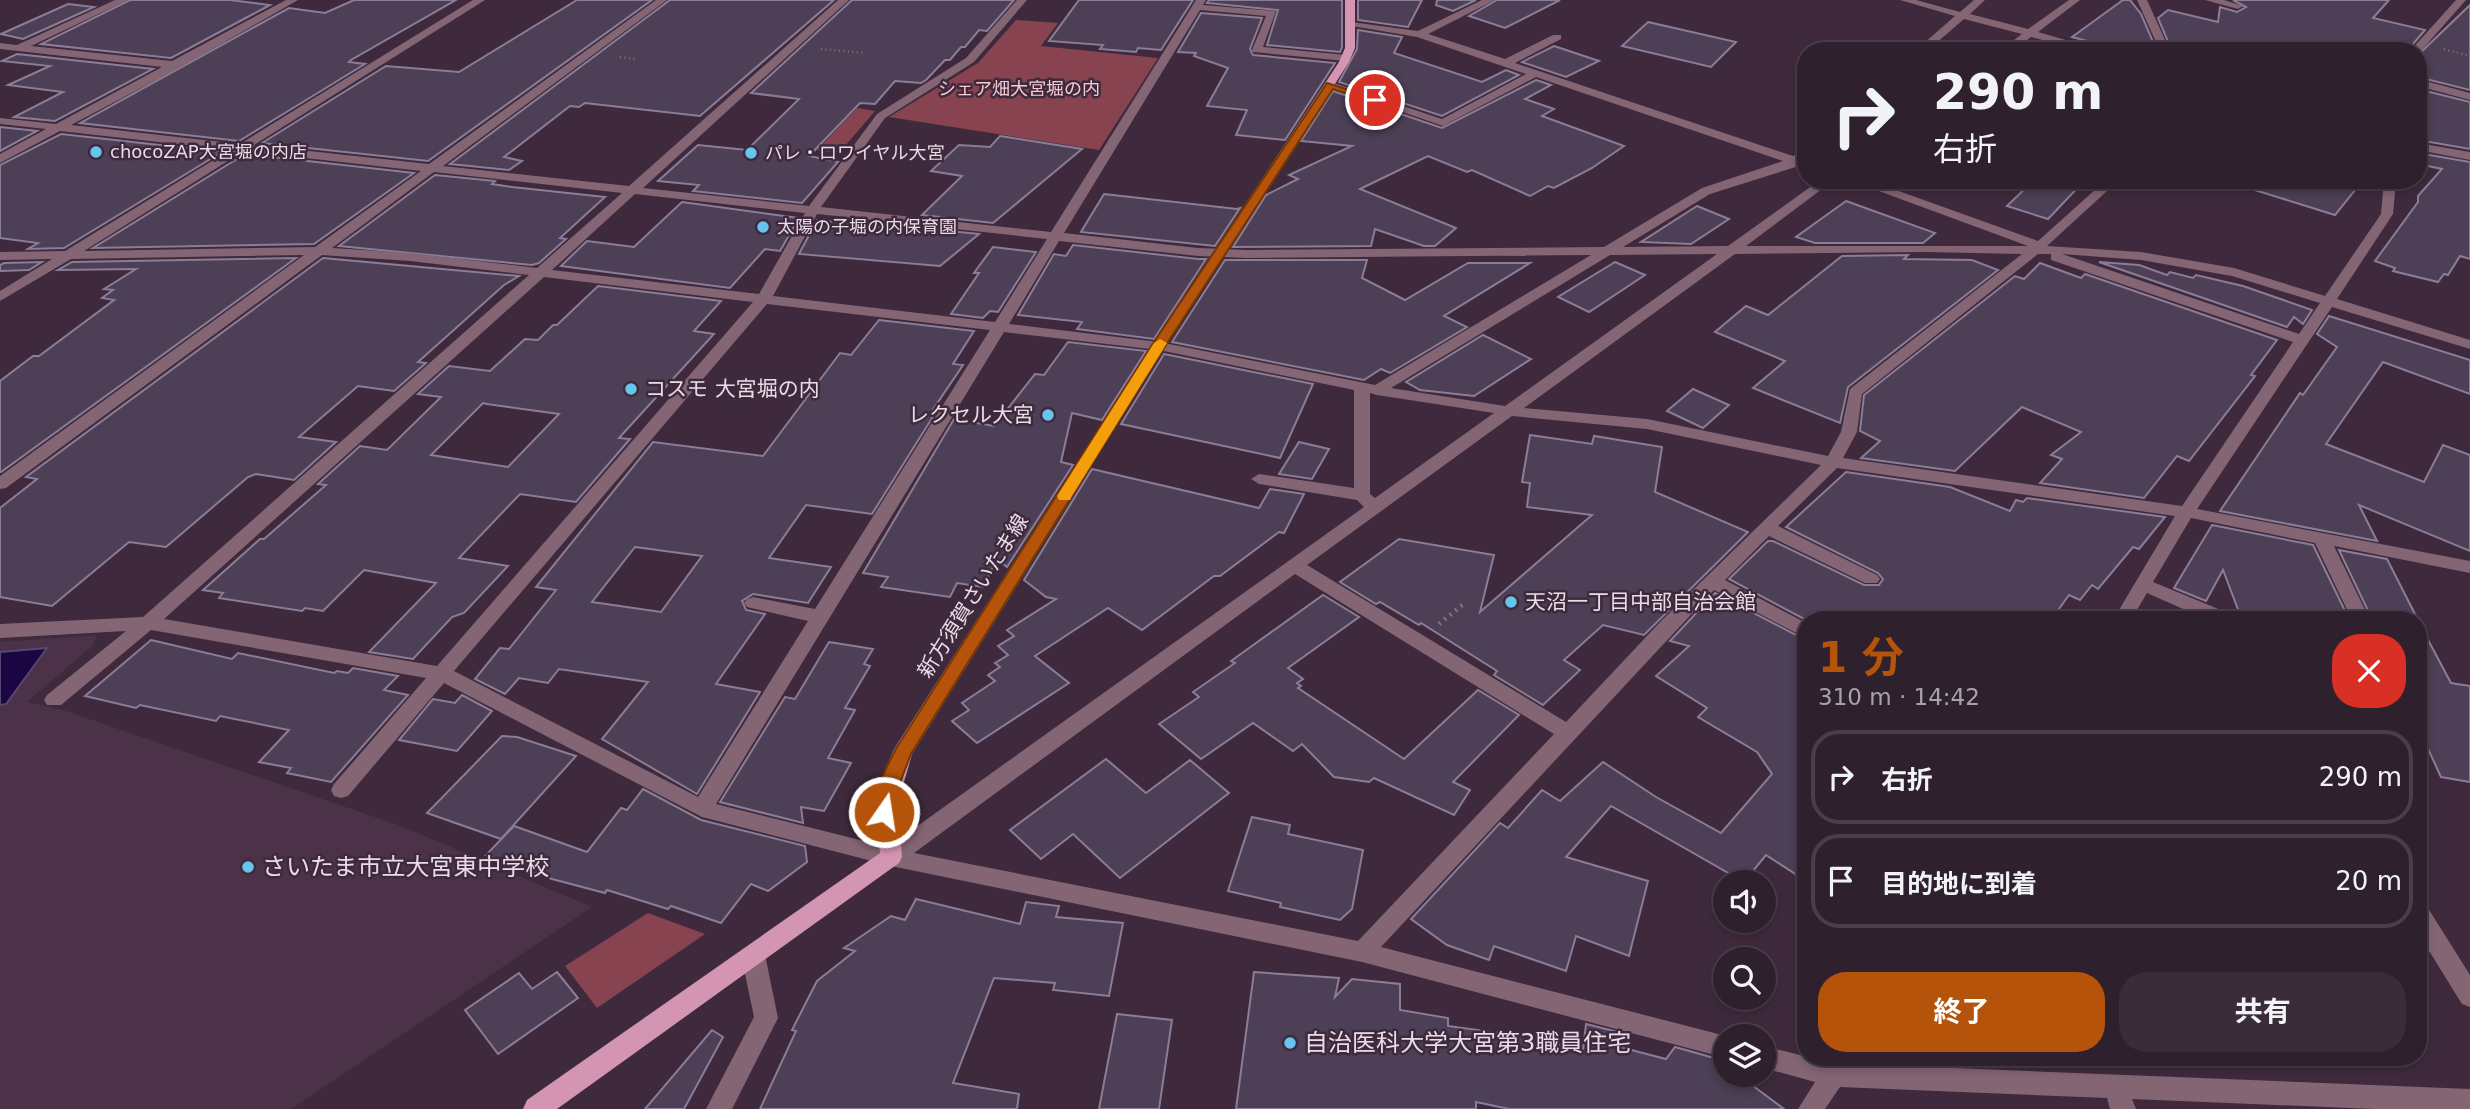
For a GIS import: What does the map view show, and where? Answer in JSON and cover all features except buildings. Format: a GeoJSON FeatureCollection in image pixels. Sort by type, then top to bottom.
{"type":"FeatureCollection","features":[{"type":"Feature","properties":{"kind":"main road","name":"新方須賀さいたま線"},"geometry":{"type":"LineString","coordinates":[[891,857],[884,812],[888,788],[903,752],[1159,345],[1330,85],[1350,48],[1350,0]]}},
{"type":"Feature","properties":{"kind":"main road"},"geometry":{"type":"LineString","coordinates":[[536,1109],[891,857]]}},
{"type":"Feature","properties":{"kind":"street"},"geometry":{"type":"LineString","coordinates":[[0,57],[123,0]]}},
{"type":"Feature","properties":{"kind":"street"},"geometry":{"type":"LineString","coordinates":[[0,159],[293,0]]}},
{"type":"Feature","properties":{"kind":"street"},"geometry":{"type":"LineString","coordinates":[[0,297],[480,0]]}},
{"type":"Feature","properties":{"kind":"street"},"geometry":{"type":"LineString","coordinates":[[0,484],[662,0]]}},
{"type":"Feature","properties":{"kind":"street"},"geometry":{"type":"LineString","coordinates":[[54,699],[149,623],[844,0]]}},
{"type":"Feature","properties":{"kind":"street"},"geometry":{"type":"LineString","coordinates":[[341,790],[765,297],[813,209],[881,116],[970,60],[1022,0]]}},
{"type":"Feature","properties":{"kind":"street"},"geometry":{"type":"LineString","coordinates":[[1419,34],[1490,0]]}},
{"type":"Feature","properties":{"kind":"street"},"geometry":{"type":"LineString","coordinates":[[1905,0],[2066,42]]}},
{"type":"Feature","properties":{"kind":"street"},"geometry":{"type":"LineString","coordinates":[[1929,42],[1959,14],[1980,0]]}},
{"type":"Feature","properties":{"kind":"street"},"geometry":{"type":"LineString","coordinates":[[2017,42],[2075,0]]}},
{"type":"Feature","properties":{"kind":"street"},"geometry":{"type":"LineString","coordinates":[[2142,0],[2161,42]]}},
{"type":"Feature","properties":{"kind":"street"},"geometry":{"type":"LineString","coordinates":[[2210,0],[2238,6]]}},
{"type":"Feature","properties":{"kind":"street"},"geometry":{"type":"LineString","coordinates":[[2423,42],[2461,0]]}},
{"type":"Feature","properties":{"kind":"street"},"geometry":{"type":"LineString","coordinates":[[702,809],[1199,4],[1272,13],[1257,50],[1346,58]]}},
{"type":"Feature","properties":{"kind":"street"},"geometry":{"type":"LineString","coordinates":[[1351,25],[1419,34],[1797,157]]}},
{"type":"Feature","properties":{"kind":"street"},"geometry":{"type":"LineString","coordinates":[[1506,63],[1557,37]]}},
{"type":"Feature","properties":{"kind":"street"},"geometry":{"type":"LineString","coordinates":[[0,46],[177,65]]}},
{"type":"Feature","properties":{"kind":"street"},"geometry":{"type":"LineString","coordinates":[[1330,85],[1443,124],[1535,73]]}},
{"type":"Feature","properties":{"kind":"street"},"geometry":{"type":"LineString","coordinates":[[2427,85],[2470,97]]}},
{"type":"Feature","properties":{"kind":"street"},"geometry":{"type":"LineString","coordinates":[[0,121],[1219,253],[2092,251],[2234,272],[2470,345]]}},
{"type":"Feature","properties":{"kind":"street"},"geometry":{"type":"LineString","coordinates":[[2427,148],[2470,156]]}},
{"type":"Feature","properties":{"kind":"street"},"geometry":{"type":"LineString","coordinates":[[1369,388],[1706,191],[1797,161]]}},
{"type":"Feature","properties":{"kind":"street"},"geometry":{"type":"LineString","coordinates":[[891,857],[1816,189]]}},
{"type":"Feature","properties":{"kind":"street"},"geometry":{"type":"LineString","coordinates":[[1881,189],[2026,239],[2048,253],[2302,340]]}},
{"type":"Feature","properties":{"kind":"street"},"geometry":{"type":"LineString","coordinates":[[1362,952],[1713,582],[1833,463],[1849,432],[1855,392],[2048,253],[2105,189]]}},
{"type":"Feature","properties":{"kind":"street"},"geometry":{"type":"LineString","coordinates":[[2128,611],[2186,512],[2387,214],[2389,189]]}},
{"type":"Feature","properties":{"kind":"street"},"geometry":{"type":"LineString","coordinates":[[0,256],[321,251],[540,271],[1159,345],[1369,388],[1510,411],[1647,424],[1833,463],[2186,512],[2470,567]]}},
{"type":"Feature","properties":{"kind":"street"},"geometry":{"type":"LineString","coordinates":[[1362,495],[1369,388]]}},
{"type":"Feature","properties":{"kind":"street"},"geometry":{"type":"LineString","coordinates":[[1259,479],[1362,495],[1376,509]]}},
{"type":"Feature","properties":{"kind":"street"},"geometry":{"type":"LineString","coordinates":[[1767,528],[1871,579]]}},
{"type":"Feature","properties":{"kind":"street"},"geometry":{"type":"LineString","coordinates":[[2322,540],[2357,611]]}},
{"type":"Feature","properties":{"kind":"street"},"geometry":{"type":"LineString","coordinates":[[1295,566],[1568,733]]}},
{"type":"Feature","properties":{"kind":"street"},"geometry":{"type":"LineString","coordinates":[[1713,582],[1797,626]]}},
{"type":"Feature","properties":{"kind":"street"},"geometry":{"type":"LineString","coordinates":[[2144,585],[2205,611]]}},
{"type":"Feature","properties":{"kind":"street"},"geometry":{"type":"LineString","coordinates":[[752,603],[821,617]]}},
{"type":"Feature","properties":{"kind":"street"},"geometry":{"type":"LineString","coordinates":[[0,631],[149,623],[443,674],[702,809],[891,857],[1362,952],[1713,1044]]}},
{"type":"Feature","properties":{"kind":"street"},"geometry":{"type":"LineString","coordinates":[[2427,927],[2470,996]]}},
{"type":"Feature","properties":{"kind":"street"},"geometry":{"type":"LineString","coordinates":[[719,1109],[766,1018],[753,956]]}},
{"type":"Feature","properties":{"kind":"street"},"geometry":{"type":"LineString","coordinates":[[1776,1058],[1797,1061]]}},
{"type":"Feature","properties":{"kind":"street"},"geometry":{"type":"LineString","coordinates":[[1811,1109],[1839,1066],[2119,1098],[2470,1101]]}},
{"type":"Feature","properties":{"kind":"path"},"geometry":{"type":"LineString","coordinates":[[792,47],[865,53]]}},
{"type":"Feature","properties":{"kind":"path"},"geometry":{"type":"LineString","coordinates":[[1419,641],[1465,602]]}},
{"type":"Feature","properties":{"kind":"shaded area","name":"さいたま市立大宮東中学校"},"geometry":{"type":"Polygon","coordinates":[[[97,635],[93,645],[27,702],[66,711],[401,826],[592,907],[291,1109],[0,1109],[0,642],[97,635]]]}},
{"type":"Feature","properties":{"kind":"shaded area"},"geometry":{"type":"Polygon","coordinates":[[[47,648],[6,704],[0,705],[0,652],[47,648]]]}},
{"type":"Feature","properties":{"kind":"green space","name":"シェア畑大宮堀の内"},"geometry":{"type":"Polygon","coordinates":[[[1016,20],[1058,23],[1041,46],[1158,58],[1099,150],[889,117],[978,63],[1016,20]]]}},
{"type":"Feature","properties":{"kind":"green space"},"geometry":{"type":"Polygon","coordinates":[[[857,108],[875,111],[839,153],[817,150],[857,108]]]}},
{"type":"Feature","properties":{"kind":"green space"},"geometry":{"type":"Polygon","coordinates":[[[648,913],[705,934],[597,1008],[565,966],[648,913]]]}},
{"type":"Feature","properties":{"kind":"slow traffic"},"geometry":{"type":"LineString","coordinates":[[1064,496],[1160,343]]}},
{"type":"Feature","properties":{"kind":"place","name":"chocoZAP大宮堀の内店"},"geometry":{"type":"Point","coordinates":[96,152]}},
{"type":"Feature","properties":{"kind":"place","name":"パレ・ロワイヤル大宮"},"geometry":{"type":"Point","coordinates":[751,153]}},
{"type":"Feature","properties":{"kind":"place","name":"太陽の子堀の内保育園"},"geometry":{"type":"Point","coordinates":[763,227]}},
{"type":"Feature","properties":{"kind":"place","name":"コスモ 大宮堀の内"},"geometry":{"type":"Point","coordinates":[631,389]}},
{"type":"Feature","properties":{"kind":"place","name":"レクセル大宮"},"geometry":{"type":"Point","coordinates":[1048,415]}},
{"type":"Feature","properties":{"kind":"place","name":"天沼一丁目中部自治会館"},"geometry":{"type":"Point","coordinates":[1511,602]}},
{"type":"Feature","properties":{"kind":"place","name":"さいたま市立大宮東中学校"},"geometry":{"type":"Point","coordinates":[248,867]}},
{"type":"Feature","properties":{"kind":"place","name":"自治医科大学大宮第3職員住宅"},"geometry":{"type":"Point","coordinates":[1290,1043]}},
{"type":"Feature","properties":{"kind":"route"},"geometry":{"type":"LineString","coordinates":[[884,812],[888,788],[903,752],[1159,345],[1330,85],[1375,100]]}}]}
